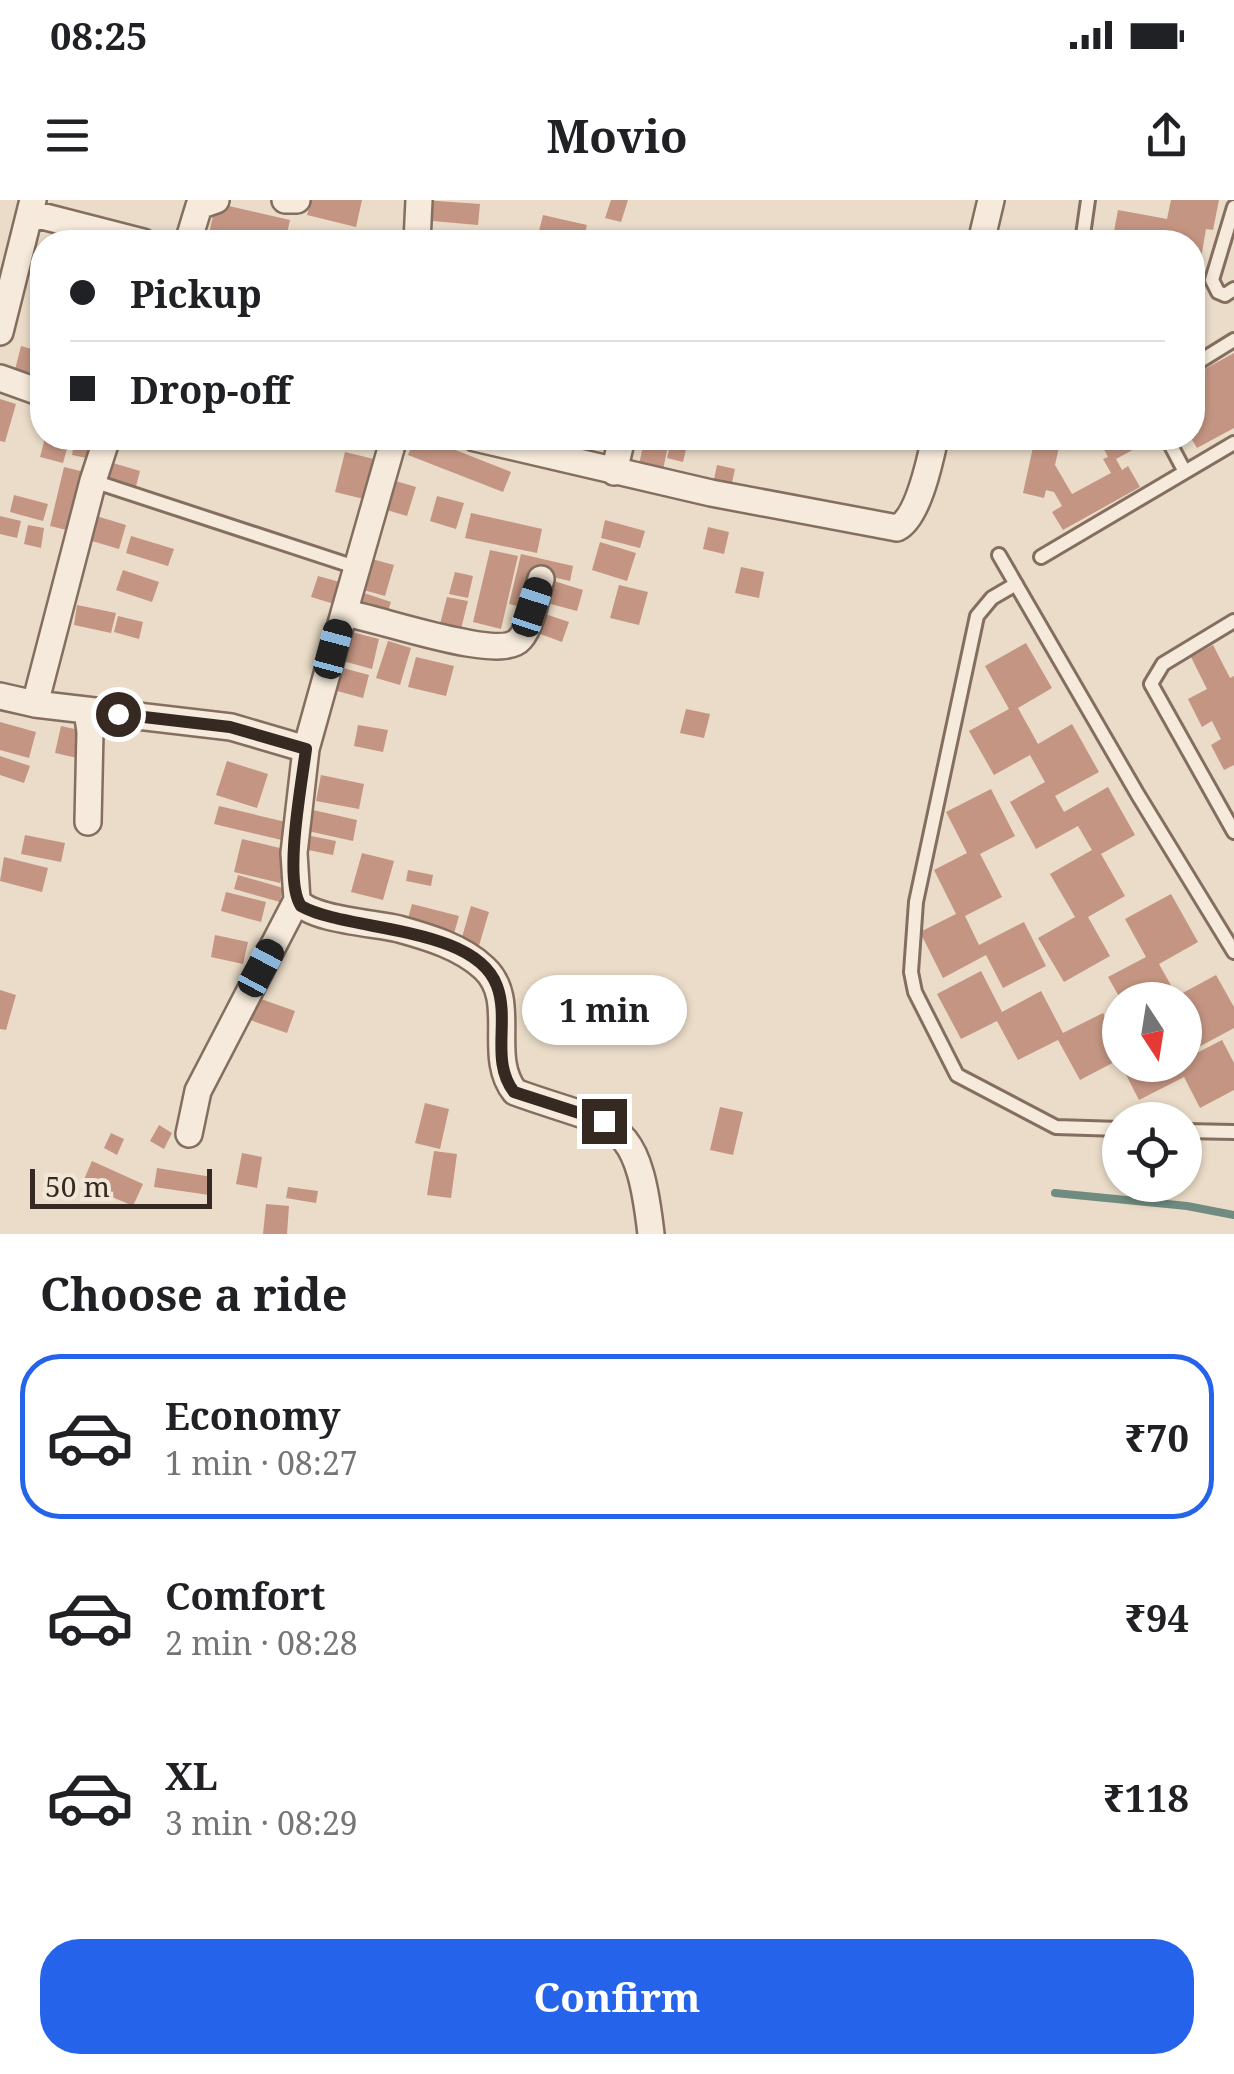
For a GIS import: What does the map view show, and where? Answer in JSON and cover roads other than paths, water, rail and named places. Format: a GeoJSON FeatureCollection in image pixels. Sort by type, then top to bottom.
{"type":"FeatureCollection","features":[{"type":"Feature","properties":{"kind":"street"},"geometry":{"type":"LineString","coordinates":[[192,230],[200,206],[216,200]]}},
{"type":"Feature","properties":{"kind":"street"},"geometry":{"type":"LineString","coordinates":[[284,200],[297,200]]}},
{"type":"Feature","properties":{"kind":"street"},"geometry":{"type":"LineString","coordinates":[[418,230],[419,200]]}},
{"type":"Feature","properties":{"kind":"street"},"geometry":{"type":"LineString","coordinates":[[983,230],[991,200]]}},
{"type":"Feature","properties":{"kind":"street"},"geometry":{"type":"LineString","coordinates":[[0,332],[32,206],[107,230]]}},
{"type":"Feature","properties":{"kind":"street"},"geometry":{"type":"LineString","coordinates":[[0,378],[30,389]]}},
{"type":"Feature","properties":{"kind":"street"},"geometry":{"type":"LineString","coordinates":[[35,704],[92,481],[104,450]]}},
{"type":"Feature","properties":{"kind":"street"},"geometry":{"type":"LineString","coordinates":[[189,1134],[198,1091],[297,900],[294,853],[306,749],[390,450]]}},
{"type":"Feature","properties":{"kind":"street"},"geometry":{"type":"LineString","coordinates":[[523,450],[614,472],[897,528],[913,511],[931,450]]}},
{"type":"Feature","properties":{"kind":"street"},"geometry":{"type":"LineString","coordinates":[[614,472],[619,450]]}},
{"type":"Feature","properties":{"kind":"street"},"geometry":{"type":"LineString","coordinates":[[344,613],[470,645],[508,646],[524,634],[541,579]]}},
{"type":"Feature","properties":{"kind":"street"},"geometry":{"type":"LineString","coordinates":[[0,696],[35,704],[230,727],[306,749]]}},
{"type":"Feature","properties":{"kind":"street"},"geometry":{"type":"LineString","coordinates":[[87,710],[88,822]]}},
{"type":"Feature","properties":{"kind":"street"},"geometry":{"type":"LineString","coordinates":[[297,900],[309,911],[400,930],[456,948],[484,968],[496,983],[501,1003],[502,1066],[508,1083],[514,1092],[588,1115],[623,1134],[634,1151],[646,1194],[651,1234]]}},
{"type":"Feature","properties":{"kind":"lane"},"geometry":{"type":"LineString","coordinates":[[1084,230],[1088,200]]}},
{"type":"Feature","properties":{"kind":"lane"},"geometry":{"type":"LineString","coordinates":[[1234,206],[1212,280],[1218,292],[1226,295],[1234,290]]}},
{"type":"Feature","properties":{"kind":"lane"},"geometry":{"type":"LineString","coordinates":[[1205,358],[1234,340]]}},
{"type":"Feature","properties":{"kind":"lane"},"geometry":{"type":"LineString","coordinates":[[1041,557],[1234,443]]}},
{"type":"Feature","properties":{"kind":"lane"},"geometry":{"type":"LineString","coordinates":[[1173,450],[1185,472]]}},
{"type":"Feature","properties":{"kind":"lane"},"geometry":{"type":"LineString","coordinates":[[92,481],[355,567]]}},
{"type":"Feature","properties":{"kind":"lane"},"geometry":{"type":"LineString","coordinates":[[999,555],[1234,952]]}},
{"type":"Feature","properties":{"kind":"lane"},"geometry":{"type":"LineString","coordinates":[[1016,584],[992,598],[977,616],[916,902],[911,972],[915,992],[958,1076],[1056,1127],[1102,1128]]}},
{"type":"Feature","properties":{"kind":"lane"},"geometry":{"type":"LineString","coordinates":[[1234,621],[1163,664],[1151,684],[1234,832]]}},
{"type":"Feature","properties":{"kind":"lane"},"geometry":{"type":"LineString","coordinates":[[1202,1131],[1234,1132]]}},
{"type":"Feature","properties":{"kind":"waterway"},"geometry":{"type":"LineString","coordinates":[[1055,1193],[1187,1206],[1234,1215]]}}]}
